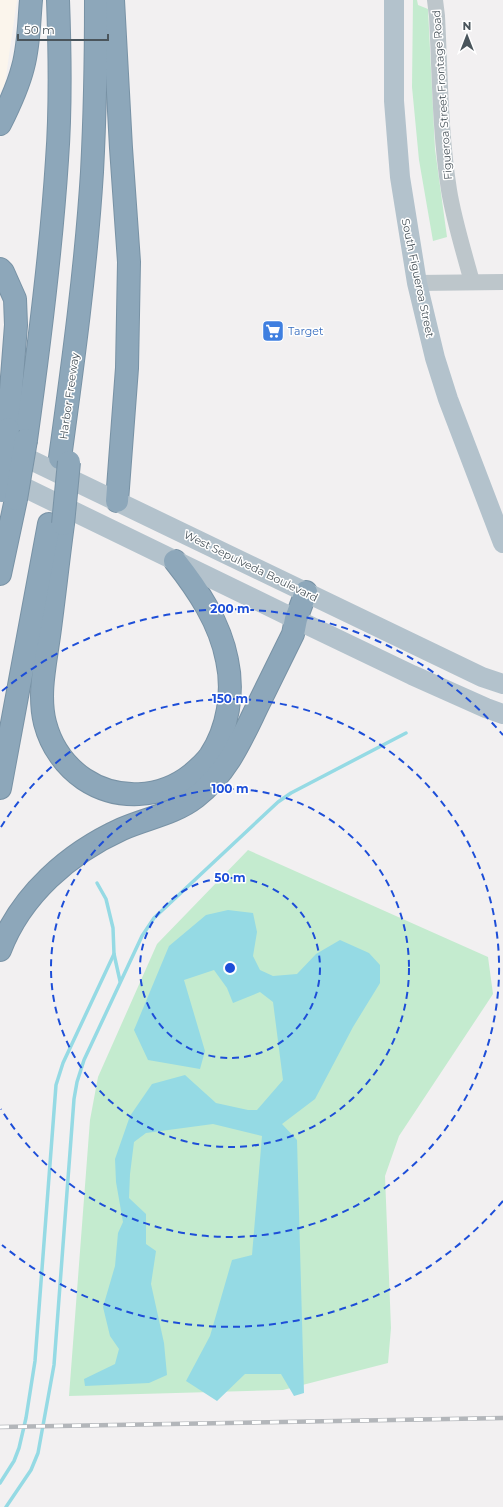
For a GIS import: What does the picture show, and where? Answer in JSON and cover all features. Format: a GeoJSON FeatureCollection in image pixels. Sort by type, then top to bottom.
{"type":"FeatureCollection","features":[{"type":"Feature","properties":{"kind":"highway"},"geometry":{"type":"LineString","coordinates":[[0,124],[12,100],[23,68],[28,42],[31,0]]}},
{"type":"Feature","properties":{"kind":"highway"},"geometry":{"type":"LineString","coordinates":[[5,494],[26,440],[50,250],[58,159],[60,71],[58,0]]}},
{"type":"Feature","properties":{"kind":"highway","name":"Harbor Freeway"},"geometry":{"type":"LineString","coordinates":[[0,788],[57,521],[65,460],[92,173],[96,77],[96,0]]}},
{"type":"Feature","properties":{"kind":"highway"},"geometry":{"type":"LineString","coordinates":[[113,0],[129,262],[127,368],[117,501]]}},
{"type":"Feature","properties":{"kind":"highway"},"geometry":{"type":"LineString","coordinates":[[0,269],[3,272],[15,299],[16,325],[4,437],[5,494],[0,574]]}},
{"type":"Feature","properties":{"kind":"highway"},"geometry":{"type":"LineString","coordinates":[[57,521],[42,691],[45,724],[53,744],[68,766],[91,784],[120,794],[143,795],[164,790],[183,782],[201,767],[209,757],[222,733],[228,710],[230,679],[228,660],[218,629],[197,590],[175,561]]}},
{"type":"Feature","properties":{"kind":"highway"},"geometry":{"type":"LineString","coordinates":[[0,950],[17,914],[51,876],[68,862],[91,845],[123,829],[174,810],[196,797],[213,782],[232,759],[293,634],[296,619],[306,592]]}},
{"type":"Feature","properties":{"kind":"main road","name":"South Figueroa Street"},"geometry":{"type":"LineString","coordinates":[[394,0],[394,101],[400,177],[417,282],[435,358],[448,399],[503,543]]}},
{"type":"Feature","properties":{"kind":"main road","name":"West Sepulveda Boulevard"},"geometry":{"type":"LineString","coordinates":[[4,437],[117,501],[482,677],[503,684]]}},
{"type":"Feature","properties":{"kind":"main road"},"geometry":{"type":"LineString","coordinates":[[5,494],[175,561],[412,675],[503,714]]}},
{"type":"Feature","properties":{"kind":"main road"},"geometry":{"type":"LineString","coordinates":[[482,677],[495,674],[503,669]]}},
{"type":"Feature","properties":{"kind":"street","name":"Figueroa Street Frontage Road"},"geometry":{"type":"LineString","coordinates":[[435,0],[444,151],[449,191],[457,228],[472,282]]}},
{"type":"Feature","properties":{"kind":"street"},"geometry":{"type":"LineString","coordinates":[[417,282],[503,282]]}},
{"type":"Feature","properties":{"kind":"shaded area"},"geometry":{"type":"Polygon","coordinates":[[[0,0],[17,0],[5,83],[0,93],[0,0]]]}},
{"type":"Feature","properties":{"kind":"green space"},"geometry":{"type":"Polygon","coordinates":[[[413,0],[417,0],[418,5],[428,9],[435,149],[447,237],[433,241],[419,160],[412,87],[413,0]]]}},
{"type":"Feature","properties":{"kind":"green space"},"geometry":{"type":"Polygon","coordinates":[[[248,850],[488,957],[493,994],[399,1136],[385,1176],[391,1328],[388,1363],[283,1390],[69,1396],[90,1120],[98,1077],[157,944],[248,850]]]}},
{"type":"Feature","properties":{"kind":"water"},"geometry":{"type":"Polygon","coordinates":[[[228,910],[253,913],[257,932],[253,956],[260,970],[273,976],[297,974],[316,954],[340,940],[369,953],[380,965],[380,983],[353,1027],[315,1099],[282,1124],[297,1140],[304,1393],[294,1396],[281,1374],[245,1374],[217,1401],[186,1381],[210,1336],[232,1260],[252,1255],[262,1136],[213,1124],[146,1133],[134,1142],[129,1198],[146,1214],[146,1244],[156,1251],[151,1284],[164,1343],[167,1375],[149,1383],[85,1386],[84,1379],[115,1364],[119,1349],[110,1336],[103,1307],[115,1266],[118,1233],[123,1222],[116,1182],[115,1159],[130,1116],[152,1084],[185,1075],[216,1103],[248,1110],[257,1110],[283,1080],[273,1002],[260,992],[233,1003],[227,988],[214,970],[184,980],[205,1051],[200,1069],[148,1060],[134,1030],[169,946],[206,915],[228,910]]]}},
{"type":"Feature","properties":{"kind":"waterway"},"geometry":{"type":"LineString","coordinates":[[6,1507],[31,1470],[38,1453],[54,1365],[74,1099],[77,1082],[84,1060],[142,936],[154,918],[278,802],[291,793],[406,733]]}},
{"type":"Feature","properties":{"kind":"waterway"},"geometry":{"type":"LineString","coordinates":[[97,883],[106,899],[113,928],[114,954],[120,981]]}},
{"type":"Feature","properties":{"kind":"waterway"},"geometry":{"type":"LineString","coordinates":[[0,1483],[14,1461],[19,1448],[26,1418],[35,1361],[56,1085],[63,1063],[114,954]]}},
{"type":"Feature","properties":{"kind":"railway"},"geometry":{"type":"LineString","coordinates":[[0,1427],[503,1418]]}},
{"type":"Feature","properties":{"kind":"place","name":"Target"},"geometry":{"type":"Point","coordinates":[273,331]}}]}
